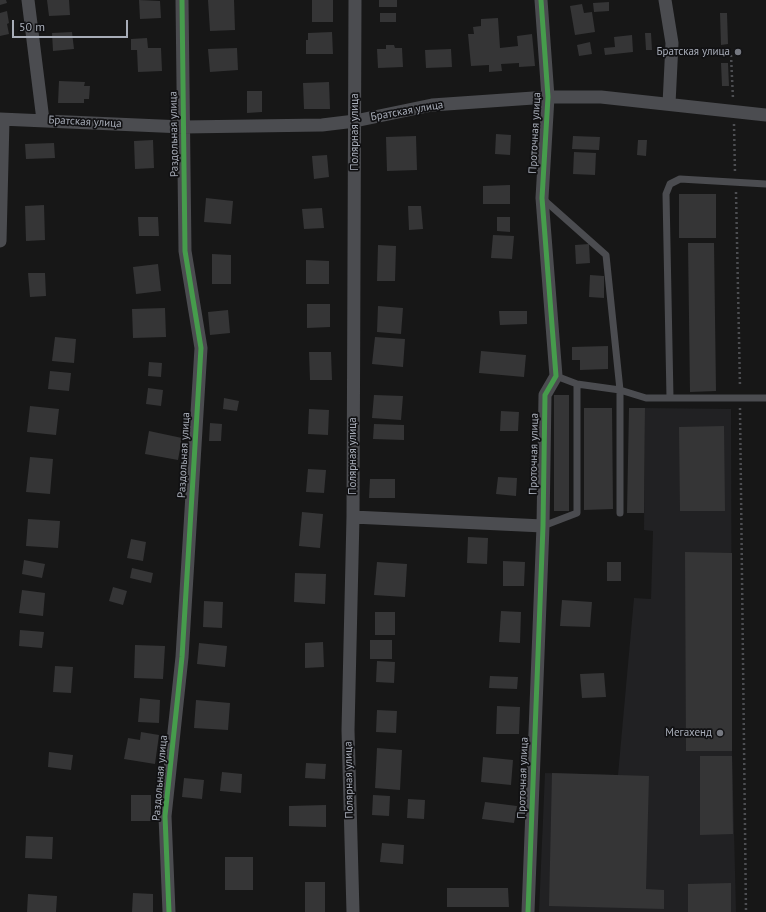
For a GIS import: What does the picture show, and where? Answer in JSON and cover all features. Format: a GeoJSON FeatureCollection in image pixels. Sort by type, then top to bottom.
{"type":"FeatureCollection","features":[{"type":"Feature","properties":{"kind":"street"},"geometry":{"type":"LineString","coordinates":[[28,0],[43,120]]}},
{"type":"Feature","properties":{"kind":"street","name":"Раздольная улица"},"geometry":{"type":"LineString","coordinates":[[169,912],[165,816],[182,657],[201,348],[185,251],[182,0]]}},
{"type":"Feature","properties":{"kind":"street","name":"Полярная улица"},"geometry":{"type":"LineString","coordinates":[[353,912],[348,730],[353,517],[355,0]]}},
{"type":"Feature","properties":{"kind":"street","name":"Проточная улица"},"geometry":{"type":"LineString","coordinates":[[528,912],[543,526],[545,395],[556,376],[542,198],[548,97],[541,0]]}},
{"type":"Feature","properties":{"kind":"street"},"geometry":{"type":"LineString","coordinates":[[664,0],[672,43],[669,104]]}},
{"type":"Feature","properties":{"kind":"street","name":"Братская улица"},"geometry":{"type":"LineString","coordinates":[[1,120],[43,120],[184,127],[322,125],[355,121],[432,105],[548,97],[601,97],[766,116]]}},
{"type":"Feature","properties":{"kind":"street"},"geometry":{"type":"LineString","coordinates":[[0,240],[1,120]]}},
{"type":"Feature","properties":{"kind":"street"},"geometry":{"type":"LineString","coordinates":[[353,517],[543,526]]}},
{"type":"Feature","properties":{"kind":"lane"},"geometry":{"type":"LineString","coordinates":[[670,398],[666,194],[670,184],[680,180],[736,184],[766,184]]}},
{"type":"Feature","properties":{"kind":"lane"},"geometry":{"type":"LineString","coordinates":[[542,198],[606,255],[620,390],[620,513]]}},
{"type":"Feature","properties":{"kind":"lane"},"geometry":{"type":"LineString","coordinates":[[556,376],[577,384],[620,390],[646,398],[766,398]]}},
{"type":"Feature","properties":{"kind":"lane"},"geometry":{"type":"LineString","coordinates":[[543,526],[577,513],[577,384]]}},
{"type":"Feature","properties":{"kind":"path"},"geometry":{"type":"LineString","coordinates":[[731,56],[736,184],[740,398],[746,912]]}},
{"type":"Feature","properties":{"kind":"shaded area"},"geometry":{"type":"Polygon","coordinates":[[[645,408],[731,409],[732,751],[736,912],[539,912],[545,773],[618,775],[634,598],[651,599],[653,531],[644,530],[645,408]]]}},
{"type":"Feature","properties":{"kind":"building"},"geometry":{"type":"Polygon","coordinates":[[[0,0],[6,0],[7,3],[0,5],[0,0]]]}},
{"type":"Feature","properties":{"kind":"building"},"geometry":{"type":"Polygon","coordinates":[[[47,0],[69,0],[70,15],[49,16],[47,0]]]}},
{"type":"Feature","properties":{"kind":"building"},"geometry":{"type":"Polygon","coordinates":[[[139,0],[160,1],[161,18],[140,19],[139,0]]]}},
{"type":"Feature","properties":{"kind":"building"},"geometry":{"type":"Polygon","coordinates":[[[208,0],[234,0],[235,30],[210,31],[208,0]]]}},
{"type":"Feature","properties":{"kind":"building"},"geometry":{"type":"Polygon","coordinates":[[[312,0],[333,0],[333,22],[312,22],[312,0]]]}},
{"type":"Feature","properties":{"kind":"building"},"geometry":{"type":"Polygon","coordinates":[[[379,0],[397,0],[397,7],[379,7],[379,0]]]}},
{"type":"Feature","properties":{"kind":"building"},"geometry":{"type":"Polygon","coordinates":[[[609,2],[609,11],[594,12],[593,3],[609,2]]]}},
{"type":"Feature","properties":{"kind":"building"},"geometry":{"type":"Polygon","coordinates":[[[582,4],[584,13],[592,12],[595,32],[575,35],[570,6],[582,4]]]}},
{"type":"Feature","properties":{"kind":"building"},"geometry":{"type":"Polygon","coordinates":[[[7,11],[9,34],[0,36],[0,13],[7,11]]]}},
{"type":"Feature","properties":{"kind":"building"},"geometry":{"type":"Polygon","coordinates":[[[380,13],[396,13],[396,22],[380,22],[380,13]]]}},
{"type":"Feature","properties":{"kind":"building"},"geometry":{"type":"Polygon","coordinates":[[[720,13],[727,13],[728,44],[721,45],[720,13]]]}},
{"type":"Feature","properties":{"kind":"building"},"geometry":{"type":"Polygon","coordinates":[[[498,18],[500,48],[518,46],[517,36],[532,34],[535,66],[519,67],[519,63],[501,64],[502,71],[489,72],[489,65],[471,66],[468,34],[474,34],[473,27],[481,26],[481,19],[498,18]]]}},
{"type":"Feature","properties":{"kind":"building"},"geometry":{"type":"Polygon","coordinates":[[[72,32],[74,49],[53,51],[52,33],[72,32]]]}},
{"type":"Feature","properties":{"kind":"building"},"geometry":{"type":"Polygon","coordinates":[[[332,32],[333,54],[306,54],[306,40],[308,40],[308,33],[332,32]]]}},
{"type":"Feature","properties":{"kind":"building"},"geometry":{"type":"Polygon","coordinates":[[[645,33],[651,33],[652,50],[646,50],[645,33]]]}},
{"type":"Feature","properties":{"kind":"building"},"geometry":{"type":"Polygon","coordinates":[[[632,35],[633,52],[605,55],[604,48],[615,47],[614,37],[632,35]]]}},
{"type":"Feature","properties":{"kind":"building"},"geometry":{"type":"Polygon","coordinates":[[[147,38],[148,48],[161,48],[162,71],[138,72],[137,50],[131,50],[131,39],[147,38]]]}},
{"type":"Feature","properties":{"kind":"building"},"geometry":{"type":"Polygon","coordinates":[[[590,42],[592,54],[579,56],[577,45],[590,42]]]}},
{"type":"Feature","properties":{"kind":"building"},"geometry":{"type":"Polygon","coordinates":[[[386,45],[394,45],[395,48],[402,48],[403,67],[378,68],[377,49],[386,49],[386,45]]]}},
{"type":"Feature","properties":{"kind":"building"},"geometry":{"type":"Polygon","coordinates":[[[237,48],[238,70],[210,72],[208,49],[237,48]]]}},
{"type":"Feature","properties":{"kind":"building"},"geometry":{"type":"Polygon","coordinates":[[[451,49],[452,67],[426,68],[425,50],[451,49]]]}},
{"type":"Feature","properties":{"kind":"building"},"geometry":{"type":"Polygon","coordinates":[[[721,63],[728,63],[729,86],[722,86],[721,63]]]}},
{"type":"Feature","properties":{"kind":"building"},"geometry":{"type":"Polygon","coordinates":[[[59,81],[85,82],[84,86],[90,86],[89,99],[84,99],[84,103],[58,103],[59,81]]]}},
{"type":"Feature","properties":{"kind":"building"},"geometry":{"type":"Polygon","coordinates":[[[329,82],[330,109],[304,109],[303,83],[329,82]]]}},
{"type":"Feature","properties":{"kind":"building"},"geometry":{"type":"Polygon","coordinates":[[[247,91],[262,91],[262,112],[247,113],[247,91]]]}},
{"type":"Feature","properties":{"kind":"building"},"geometry":{"type":"Polygon","coordinates":[[[496,134],[511,135],[510,155],[495,154],[496,134]]]}},
{"type":"Feature","properties":{"kind":"building"},"geometry":{"type":"Polygon","coordinates":[[[416,136],[417,170],[387,171],[386,137],[416,136]]]}},
{"type":"Feature","properties":{"kind":"building"},"geometry":{"type":"Polygon","coordinates":[[[573,136],[600,137],[599,150],[572,149],[573,136]]]}},
{"type":"Feature","properties":{"kind":"building"},"geometry":{"type":"Polygon","coordinates":[[[153,140],[154,168],[135,169],[134,141],[153,140]]]}},
{"type":"Feature","properties":{"kind":"building"},"geometry":{"type":"Polygon","coordinates":[[[638,140],[647,140],[646,156],[637,155],[638,140]]]}},
{"type":"Feature","properties":{"kind":"building"},"geometry":{"type":"Polygon","coordinates":[[[54,143],[55,158],[26,159],[25,144],[54,143]]]}},
{"type":"Feature","properties":{"kind":"building"},"geometry":{"type":"Polygon","coordinates":[[[574,152],[596,153],[595,175],[573,174],[574,152]]]}},
{"type":"Feature","properties":{"kind":"building"},"geometry":{"type":"Polygon","coordinates":[[[327,155],[329,177],[314,179],[312,156],[327,155]]]}},
{"type":"Feature","properties":{"kind":"building"},"geometry":{"type":"Polygon","coordinates":[[[510,185],[510,204],[483,204],[483,186],[510,185]]]}},
{"type":"Feature","properties":{"kind":"building"},"geometry":{"type":"Polygon","coordinates":[[[679,194],[716,194],[716,238],[679,238],[679,194]]]}},
{"type":"Feature","properties":{"kind":"building"},"geometry":{"type":"Polygon","coordinates":[[[206,198],[233,201],[231,224],[204,222],[206,198]]]}},
{"type":"Feature","properties":{"kind":"building"},"geometry":{"type":"Polygon","coordinates":[[[44,205],[45,240],[26,241],[25,206],[44,205]]]}},
{"type":"Feature","properties":{"kind":"building"},"geometry":{"type":"Polygon","coordinates":[[[408,206],[421,206],[423,229],[409,230],[408,206]]]}},
{"type":"Feature","properties":{"kind":"building"},"geometry":{"type":"Polygon","coordinates":[[[322,208],[324,228],[304,229],[302,209],[322,208]]]}},
{"type":"Feature","properties":{"kind":"building"},"geometry":{"type":"Polygon","coordinates":[[[138,217],[158,217],[159,236],[139,236],[138,217]]]}},
{"type":"Feature","properties":{"kind":"building"},"geometry":{"type":"Polygon","coordinates":[[[497,217],[510,217],[510,232],[497,231],[497,217]]]}},
{"type":"Feature","properties":{"kind":"building"},"geometry":{"type":"Polygon","coordinates":[[[493,235],[514,236],[512,259],[491,258],[493,235]]]}},
{"type":"Feature","properties":{"kind":"building"},"geometry":{"type":"Polygon","coordinates":[[[688,243],[714,243],[716,391],[690,392],[688,243]]]}},
{"type":"Feature","properties":{"kind":"building"},"geometry":{"type":"Polygon","coordinates":[[[589,244],[590,263],[576,264],[575,245],[589,244]]]}},
{"type":"Feature","properties":{"kind":"building"},"geometry":{"type":"Polygon","coordinates":[[[378,245],[396,246],[395,281],[377,281],[378,245]]]}},
{"type":"Feature","properties":{"kind":"building"},"geometry":{"type":"Polygon","coordinates":[[[212,254],[231,255],[231,284],[212,284],[212,254]]]}},
{"type":"Feature","properties":{"kind":"building"},"geometry":{"type":"Polygon","coordinates":[[[306,260],[329,261],[329,284],[306,284],[306,260]]]}},
{"type":"Feature","properties":{"kind":"building"},"geometry":{"type":"Polygon","coordinates":[[[158,264],[161,291],[136,294],[133,267],[158,264]]]}},
{"type":"Feature","properties":{"kind":"building"},"geometry":{"type":"Polygon","coordinates":[[[28,273],[45,273],[46,296],[30,297],[28,273]]]}},
{"type":"Feature","properties":{"kind":"building"},"geometry":{"type":"Polygon","coordinates":[[[590,275],[604,276],[604,298],[589,297],[590,275]]]}},
{"type":"Feature","properties":{"kind":"building"},"geometry":{"type":"Polygon","coordinates":[[[307,304],[330,304],[330,327],[307,328],[307,304]]]}},
{"type":"Feature","properties":{"kind":"building"},"geometry":{"type":"Polygon","coordinates":[[[378,306],[403,308],[401,334],[377,332],[378,306]]]}},
{"type":"Feature","properties":{"kind":"building"},"geometry":{"type":"Polygon","coordinates":[[[165,308],[166,337],[133,338],[132,309],[165,308]]]}},
{"type":"Feature","properties":{"kind":"building"},"geometry":{"type":"Polygon","coordinates":[[[228,310],[230,333],[210,335],[208,312],[228,310]]]}},
{"type":"Feature","properties":{"kind":"building"},"geometry":{"type":"Polygon","coordinates":[[[499,311],[527,311],[527,324],[500,325],[499,311]]]}},
{"type":"Feature","properties":{"kind":"building"},"geometry":{"type":"Polygon","coordinates":[[[55,337],[76,339],[74,363],[52,361],[55,337]]]}},
{"type":"Feature","properties":{"kind":"building"},"geometry":{"type":"Polygon","coordinates":[[[375,337],[405,339],[403,367],[372,364],[375,337]]]}},
{"type":"Feature","properties":{"kind":"building"},"geometry":{"type":"Polygon","coordinates":[[[608,346],[608,369],[580,370],[580,360],[572,360],[572,347],[608,346]]]}},
{"type":"Feature","properties":{"kind":"building"},"geometry":{"type":"Polygon","coordinates":[[[481,351],[526,355],[524,377],[479,373],[481,351]]]}},
{"type":"Feature","properties":{"kind":"building"},"geometry":{"type":"Polygon","coordinates":[[[309,352],[331,352],[332,380],[310,380],[309,352]]]}},
{"type":"Feature","properties":{"kind":"building"},"geometry":{"type":"Polygon","coordinates":[[[149,362],[162,363],[161,377],[148,376],[149,362]]]}},
{"type":"Feature","properties":{"kind":"building"},"geometry":{"type":"Polygon","coordinates":[[[50,371],[71,373],[69,391],[48,389],[50,371]]]}},
{"type":"Feature","properties":{"kind":"building"},"geometry":{"type":"Polygon","coordinates":[[[148,388],[163,390],[161,406],[146,404],[148,388]]]}},
{"type":"Feature","properties":{"kind":"building"},"geometry":{"type":"Polygon","coordinates":[[[374,395],[403,396],[401,420],[372,418],[374,395]]]}},
{"type":"Feature","properties":{"kind":"building"},"geometry":{"type":"Polygon","coordinates":[[[554,395],[569,395],[569,511],[554,511],[554,395]]]}},
{"type":"Feature","properties":{"kind":"building"},"geometry":{"type":"Polygon","coordinates":[[[224,398],[239,401],[237,411],[223,409],[224,398]]]}},
{"type":"Feature","properties":{"kind":"building"},"geometry":{"type":"Polygon","coordinates":[[[30,406],[59,409],[56,435],[27,432],[30,406]]]}},
{"type":"Feature","properties":{"kind":"building"},"geometry":{"type":"Polygon","coordinates":[[[584,408],[612,408],[613,509],[584,510],[584,408]]]}},
{"type":"Feature","properties":{"kind":"building"},"geometry":{"type":"Polygon","coordinates":[[[629,408],[645,408],[644,513],[627,513],[629,408]]]}},
{"type":"Feature","properties":{"kind":"building"},"geometry":{"type":"Polygon","coordinates":[[[309,409],[329,410],[328,435],[308,434],[309,409]]]}},
{"type":"Feature","properties":{"kind":"building"},"geometry":{"type":"Polygon","coordinates":[[[501,411],[519,412],[518,431],[500,431],[501,411]]]}},
{"type":"Feature","properties":{"kind":"building"},"geometry":{"type":"Polygon","coordinates":[[[210,423],[222,424],[221,441],[209,441],[210,423]]]}},
{"type":"Feature","properties":{"kind":"building"},"geometry":{"type":"Polygon","coordinates":[[[374,424],[404,425],[404,440],[373,439],[374,424]]]}},
{"type":"Feature","properties":{"kind":"building"},"geometry":{"type":"Polygon","coordinates":[[[724,426],[725,511],[680,511],[679,427],[724,426]]]}},
{"type":"Feature","properties":{"kind":"building"},"geometry":{"type":"Polygon","coordinates":[[[149,431],[182,438],[178,460],[145,454],[149,431]]]}},
{"type":"Feature","properties":{"kind":"building"},"geometry":{"type":"Polygon","coordinates":[[[30,457],[53,459],[50,494],[26,492],[30,457]]]}},
{"type":"Feature","properties":{"kind":"building"},"geometry":{"type":"Polygon","coordinates":[[[308,469],[326,470],[324,493],[306,492],[308,469]]]}},
{"type":"Feature","properties":{"kind":"building"},"geometry":{"type":"Polygon","coordinates":[[[498,477],[517,478],[516,496],[496,494],[498,477]]]}},
{"type":"Feature","properties":{"kind":"building"},"geometry":{"type":"Polygon","coordinates":[[[370,479],[395,479],[395,498],[369,498],[370,479]]]}},
{"type":"Feature","properties":{"kind":"building"},"geometry":{"type":"Polygon","coordinates":[[[302,512],[323,514],[320,548],[299,546],[302,512]]]}},
{"type":"Feature","properties":{"kind":"building"},"geometry":{"type":"Polygon","coordinates":[[[28,519],[60,521],[58,548],[26,546],[28,519]]]}},
{"type":"Feature","properties":{"kind":"building"},"geometry":{"type":"Polygon","coordinates":[[[468,537],[488,538],[487,564],[467,563],[468,537]]]}},
{"type":"Feature","properties":{"kind":"building"},"geometry":{"type":"Polygon","coordinates":[[[131,539],[146,542],[143,561],[127,558],[131,539]]]}},
{"type":"Feature","properties":{"kind":"building"},"geometry":{"type":"Polygon","coordinates":[[[685,552],[732,553],[732,751],[686,751],[685,552]]]}},
{"type":"Feature","properties":{"kind":"building"},"geometry":{"type":"Polygon","coordinates":[[[24,560],[45,564],[42,578],[22,574],[24,560]]]}},
{"type":"Feature","properties":{"kind":"building"},"geometry":{"type":"Polygon","coordinates":[[[503,561],[525,562],[524,586],[503,586],[503,561]]]}},
{"type":"Feature","properties":{"kind":"building"},"geometry":{"type":"Polygon","coordinates":[[[377,562],[407,564],[405,597],[374,595],[377,562]]]}},
{"type":"Feature","properties":{"kind":"building"},"geometry":{"type":"Polygon","coordinates":[[[607,562],[621,562],[621,581],[607,581],[607,562]]]}},
{"type":"Feature","properties":{"kind":"building"},"geometry":{"type":"Polygon","coordinates":[[[132,568],[153,573],[151,583],[130,578],[132,568]]]}},
{"type":"Feature","properties":{"kind":"building"},"geometry":{"type":"Polygon","coordinates":[[[295,573],[326,574],[325,604],[294,602],[295,573]]]}},
{"type":"Feature","properties":{"kind":"building"},"geometry":{"type":"Polygon","coordinates":[[[113,587],[127,591],[123,605],[109,601],[113,587]]]}},
{"type":"Feature","properties":{"kind":"building"},"geometry":{"type":"Polygon","coordinates":[[[22,590],[45,593],[43,616],[19,613],[22,590]]]}},
{"type":"Feature","properties":{"kind":"building"},"geometry":{"type":"Polygon","coordinates":[[[562,600],[592,602],[590,627],[560,626],[562,600]]]}},
{"type":"Feature","properties":{"kind":"building"},"geometry":{"type":"Polygon","coordinates":[[[204,601],[223,602],[222,628],[203,627],[204,601]]]}},
{"type":"Feature","properties":{"kind":"building"},"geometry":{"type":"Polygon","coordinates":[[[501,611],[521,612],[520,643],[499,642],[501,611]]]}},
{"type":"Feature","properties":{"kind":"building"},"geometry":{"type":"Polygon","coordinates":[[[375,612],[395,612],[395,635],[375,635],[375,612]]]}},
{"type":"Feature","properties":{"kind":"building"},"geometry":{"type":"Polygon","coordinates":[[[20,630],[44,632],[42,648],[19,646],[20,630]]]}},
{"type":"Feature","properties":{"kind":"building"},"geometry":{"type":"Polygon","coordinates":[[[370,640],[392,640],[392,659],[370,659],[370,640]]]}},
{"type":"Feature","properties":{"kind":"building"},"geometry":{"type":"Polygon","coordinates":[[[323,642],[324,667],[305,668],[305,643],[323,642]]]}},
{"type":"Feature","properties":{"kind":"building"},"geometry":{"type":"Polygon","coordinates":[[[199,643],[227,646],[225,667],[197,664],[199,643]]]}},
{"type":"Feature","properties":{"kind":"building"},"geometry":{"type":"Polygon","coordinates":[[[135,645],[165,646],[163,679],[134,678],[135,645]]]}},
{"type":"Feature","properties":{"kind":"building"},"geometry":{"type":"Polygon","coordinates":[[[377,661],[395,662],[394,683],[376,682],[377,661]]]}},
{"type":"Feature","properties":{"kind":"building"},"geometry":{"type":"Polygon","coordinates":[[[55,666],[73,667],[71,693],[53,692],[55,666]]]}},
{"type":"Feature","properties":{"kind":"building"},"geometry":{"type":"Polygon","coordinates":[[[604,673],[606,697],[582,698],[580,674],[604,673]]]}},
{"type":"Feature","properties":{"kind":"building"},"geometry":{"type":"Polygon","coordinates":[[[490,676],[518,677],[517,689],[489,688],[490,676]]]}},
{"type":"Feature","properties":{"kind":"building"},"geometry":{"type":"Polygon","coordinates":[[[140,698],[160,700],[159,723],[138,722],[140,698]]]}},
{"type":"Feature","properties":{"kind":"building"},"geometry":{"type":"Polygon","coordinates":[[[196,700],[230,703],[228,730],[194,728],[196,700]]]}},
{"type":"Feature","properties":{"kind":"building"},"geometry":{"type":"Polygon","coordinates":[[[497,706],[520,707],[519,734],[496,734],[497,706]]]}},
{"type":"Feature","properties":{"kind":"building"},"geometry":{"type":"Polygon","coordinates":[[[377,710],[397,711],[396,733],[376,732],[377,710]]]}},
{"type":"Feature","properties":{"kind":"building"},"geometry":{"type":"Polygon","coordinates":[[[141,732],[159,735],[155,764],[124,759],[128,738],[140,740],[141,732]]]}},
{"type":"Feature","properties":{"kind":"building"},"geometry":{"type":"Polygon","coordinates":[[[377,748],[402,750],[400,790],[375,788],[377,748]]]}},
{"type":"Feature","properties":{"kind":"building"},"geometry":{"type":"Polygon","coordinates":[[[49,752],[73,755],[71,770],[48,767],[49,752]]]}},
{"type":"Feature","properties":{"kind":"building"},"geometry":{"type":"Polygon","coordinates":[[[700,756],[732,756],[733,834],[700,835],[700,756]]]}},
{"type":"Feature","properties":{"kind":"building"},"geometry":{"type":"Polygon","coordinates":[[[483,757],[513,760],[511,785],[481,782],[483,757]]]}},
{"type":"Feature","properties":{"kind":"building"},"geometry":{"type":"Polygon","coordinates":[[[306,763],[326,764],[325,779],[305,778],[306,763]]]}},
{"type":"Feature","properties":{"kind":"building"},"geometry":{"type":"Polygon","coordinates":[[[222,772],[242,774],[241,793],[220,791],[222,772]]]}},
{"type":"Feature","properties":{"kind":"building"},"geometry":{"type":"Polygon","coordinates":[[[552,773],[649,776],[646,889],[664,890],[664,909],[549,906],[552,773]]]}},
{"type":"Feature","properties":{"kind":"building"},"geometry":{"type":"Polygon","coordinates":[[[184,778],[204,780],[202,799],[182,797],[184,778]]]}},
{"type":"Feature","properties":{"kind":"building"},"geometry":{"type":"Polygon","coordinates":[[[131,795],[151,795],[151,821],[131,821],[131,795]]]}},
{"type":"Feature","properties":{"kind":"building"},"geometry":{"type":"Polygon","coordinates":[[[373,795],[390,796],[389,816],[372,815],[373,795]]]}},
{"type":"Feature","properties":{"kind":"building"},"geometry":{"type":"Polygon","coordinates":[[[408,799],[425,800],[424,819],[407,818],[408,799]]]}},
{"type":"Feature","properties":{"kind":"building"},"geometry":{"type":"Polygon","coordinates":[[[485,802],[517,806],[514,823],[482,819],[485,802]]]}},
{"type":"Feature","properties":{"kind":"building"},"geometry":{"type":"Polygon","coordinates":[[[326,805],[326,827],[289,826],[289,806],[326,805]]]}},
{"type":"Feature","properties":{"kind":"building"},"geometry":{"type":"Polygon","coordinates":[[[26,836],[53,837],[52,859],[25,858],[26,836]]]}},
{"type":"Feature","properties":{"kind":"building"},"geometry":{"type":"Polygon","coordinates":[[[382,843],[404,845],[403,864],[380,862],[382,843]]]}},
{"type":"Feature","properties":{"kind":"building"},"geometry":{"type":"Polygon","coordinates":[[[225,857],[253,857],[253,890],[225,890],[225,857]]]}},
{"type":"Feature","properties":{"kind":"building"},"geometry":{"type":"Polygon","coordinates":[[[305,882],[325,882],[325,912],[305,912],[305,882]]]}},
{"type":"Feature","properties":{"kind":"building"},"geometry":{"type":"Polygon","coordinates":[[[731,883],[731,912],[688,912],[688,884],[731,883]]]}},
{"type":"Feature","properties":{"kind":"building"},"geometry":{"type":"Polygon","coordinates":[[[447,888],[508,888],[509,907],[447,907],[447,888]]]}},
{"type":"Feature","properties":{"kind":"building"},"geometry":{"type":"Polygon","coordinates":[[[133,893],[153,894],[153,912],[132,912],[133,893]]]}},
{"type":"Feature","properties":{"kind":"building"},"geometry":{"type":"Polygon","coordinates":[[[28,894],[57,896],[56,912],[27,912],[28,894]]]}},
{"type":"Feature","properties":{"kind":"cycle path"},"geometry":{"type":"LineString","coordinates":[[169,912],[165,816],[182,657],[201,348],[185,251],[182,0]]}},
{"type":"Feature","properties":{"kind":"cycle path"},"geometry":{"type":"LineString","coordinates":[[528,912],[543,526],[545,395],[556,376],[542,198],[548,97],[541,0]]}},
{"type":"Feature","properties":{"kind":"place","name":"Братская улица"},"geometry":{"type":"Point","coordinates":[738,52]}},
{"type":"Feature","properties":{"kind":"place","name":"Мегахенд"},"geometry":{"type":"Point","coordinates":[720,733]}}]}
